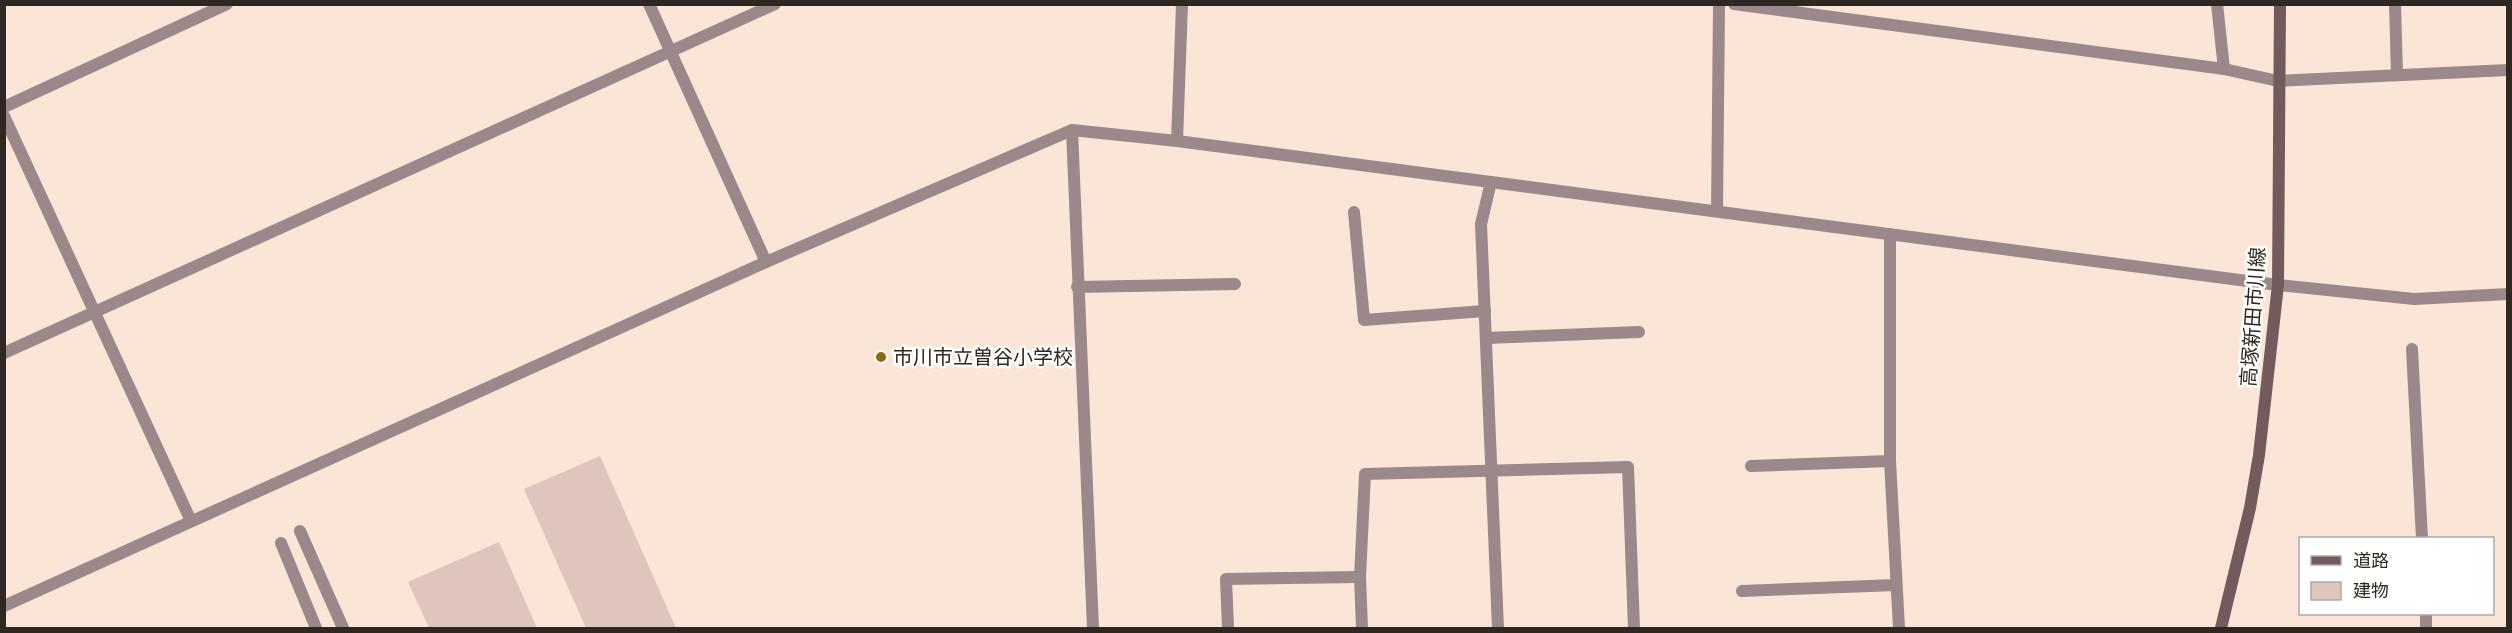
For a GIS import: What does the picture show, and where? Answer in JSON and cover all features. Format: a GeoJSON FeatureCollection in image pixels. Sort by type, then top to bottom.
{"type":"FeatureCollection","features":[{"type":"Feature","properties":{"kind":"main road","name":"高塚新田市川線"},"geometry":{"type":"LineString","coordinates":[[2221,628],[2250,508],[2259,455],[2278,285],[2280,4]]}},
{"type":"Feature","properties":{"kind":"street"},"geometry":{"type":"LineString","coordinates":[[4,107],[227,4]]}},
{"type":"Feature","properties":{"kind":"street"},"geometry":{"type":"LineString","coordinates":[[649,4],[766,262]]}},
{"type":"Feature","properties":{"kind":"street"},"geometry":{"type":"LineString","coordinates":[[4,353],[775,4]]}},
{"type":"Feature","properties":{"kind":"street"},"geometry":{"type":"LineString","coordinates":[[1177,141],[1182,4]]}},
{"type":"Feature","properties":{"kind":"street"},"geometry":{"type":"LineString","coordinates":[[1717,211],[1719,4]]}},
{"type":"Feature","properties":{"kind":"street"},"geometry":{"type":"LineString","coordinates":[[1734,4],[2224,69],[2278,81],[2508,70]]}},
{"type":"Feature","properties":{"kind":"street"},"geometry":{"type":"LineString","coordinates":[[2217,4],[2224,69]]}},
{"type":"Feature","properties":{"kind":"street"},"geometry":{"type":"LineString","coordinates":[[2395,4],[2397,75]]}},
{"type":"Feature","properties":{"kind":"street"},"geometry":{"type":"LineString","coordinates":[[4,116],[191,521]]}},
{"type":"Feature","properties":{"kind":"street"},"geometry":{"type":"LineString","coordinates":[[1072,130],[1093,628]]}},
{"type":"Feature","properties":{"kind":"street"},"geometry":{"type":"LineString","coordinates":[[4,606],[766,262],[1072,130],[1177,141],[2278,285],[2414,298],[2508,294]]}},
{"type":"Feature","properties":{"kind":"street"},"geometry":{"type":"LineString","coordinates":[[1491,182],[1481,224],[1498,628]]}},
{"type":"Feature","properties":{"kind":"street"},"geometry":{"type":"LineString","coordinates":[[1354,212],[1364,320],[1485,311]]}},
{"type":"Feature","properties":{"kind":"street"},"geometry":{"type":"LineString","coordinates":[[1890,234],[1890,461],[1899,628]]}},
{"type":"Feature","properties":{"kind":"street"},"geometry":{"type":"LineString","coordinates":[[1077,287],[1235,284]]}},
{"type":"Feature","properties":{"kind":"street"},"geometry":{"type":"LineString","coordinates":[[1486,338],[1639,332]]}},
{"type":"Feature","properties":{"kind":"street"},"geometry":{"type":"LineString","coordinates":[[2412,349],[2422,537]]}},
{"type":"Feature","properties":{"kind":"street"},"geometry":{"type":"LineString","coordinates":[[1751,466],[1890,461]]}},
{"type":"Feature","properties":{"kind":"street"},"geometry":{"type":"LineString","coordinates":[[1362,628],[1360,577],[1365,474],[1628,467],[1634,628]]}},
{"type":"Feature","properties":{"kind":"street"},"geometry":{"type":"LineString","coordinates":[[300,531],[343,628]]}},
{"type":"Feature","properties":{"kind":"street"},"geometry":{"type":"LineString","coordinates":[[281,543],[316,628]]}},
{"type":"Feature","properties":{"kind":"street"},"geometry":{"type":"LineString","coordinates":[[1228,628],[1226,579],[1360,577]]}},
{"type":"Feature","properties":{"kind":"street"},"geometry":{"type":"LineString","coordinates":[[1742,591],[1896,585]]}},
{"type":"Feature","properties":{"kind":"building"},"geometry":{"type":"Polygon","coordinates":[[[600,456],[676,628],[586,628],[524,489],[600,456]]]}},
{"type":"Feature","properties":{"kind":"building"},"geometry":{"type":"Polygon","coordinates":[[[499,542],[537,628],[429,628],[408,582],[499,542]]]}},
{"type":"Feature","properties":{"kind":"place","name":"市川市立曽谷小学校"},"geometry":{"type":"Point","coordinates":[881,357]}}]}
